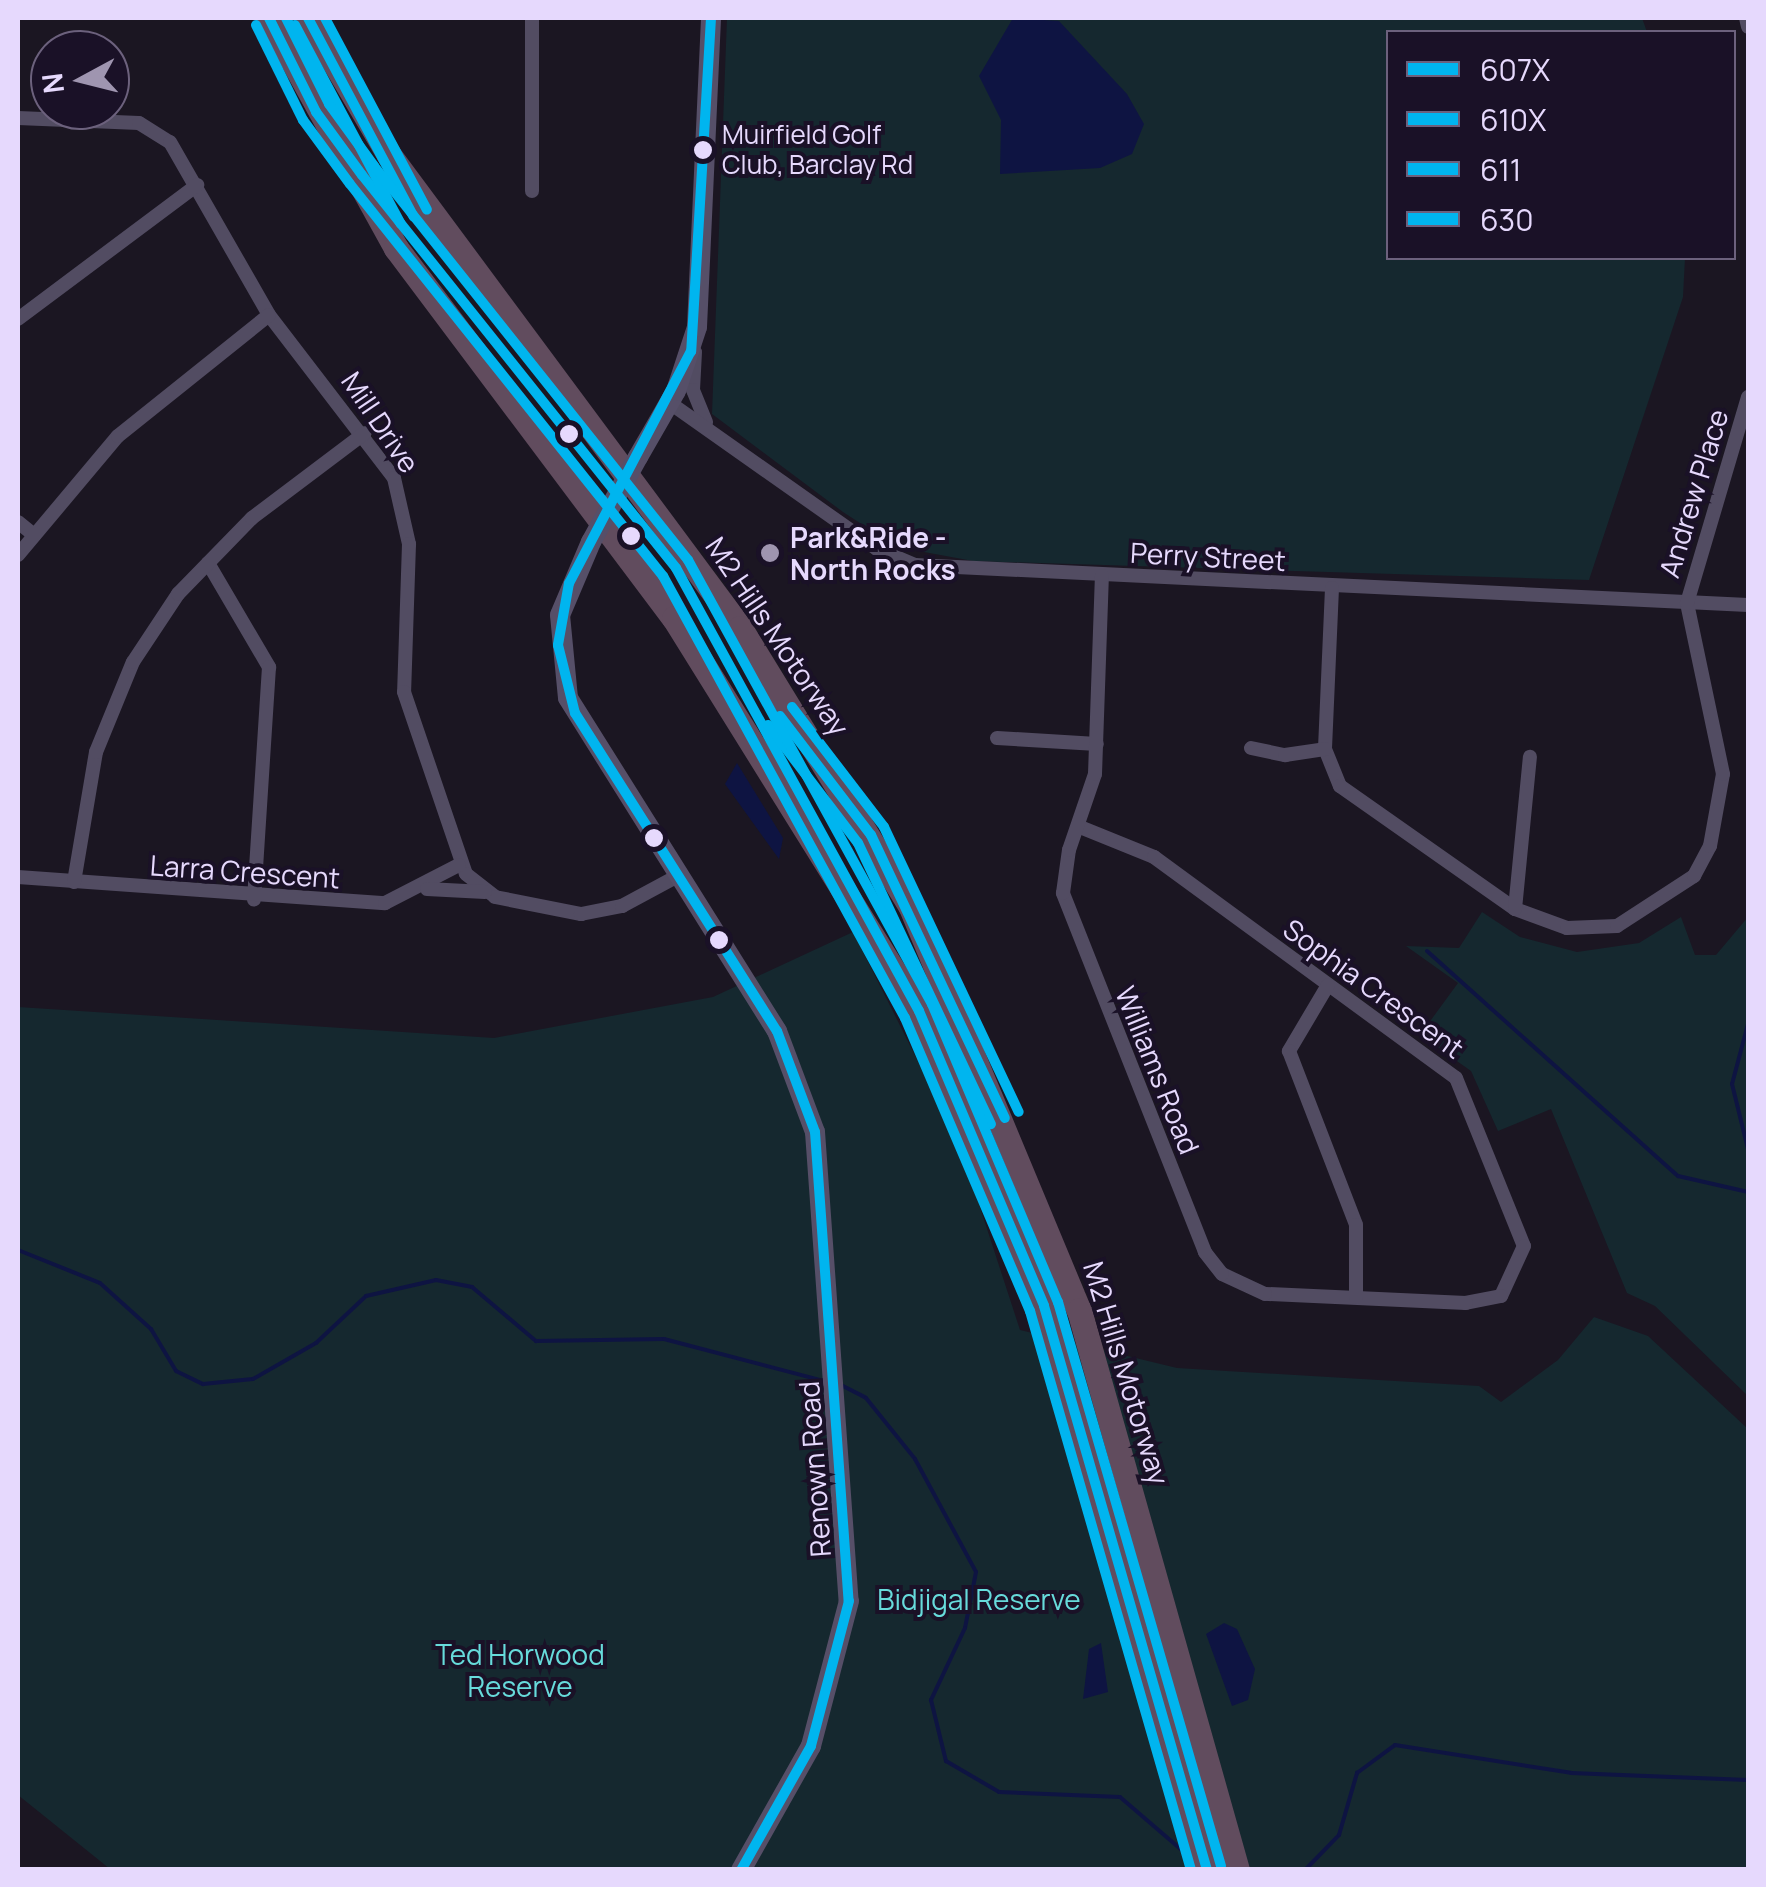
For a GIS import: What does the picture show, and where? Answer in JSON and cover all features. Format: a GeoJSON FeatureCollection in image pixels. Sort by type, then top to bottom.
{"type":"FeatureCollection","features":[{"type":"Feature","properties":{"kind":"highway","name":"M2 Hills Motorway"},"geometry":{"type":"LineString","coordinates":[[269,18],[396,248],[674,618],[919,1012],[1044,1306],[1208,1870]]}},
{"type":"Feature","properties":{"kind":"highway","name":"M2 Hills Motorway"},"geometry":{"type":"LineString","coordinates":[[308,18],[389,155],[740,628],[910,905],[1079,1310],[1237,1870]]}},
{"type":"Feature","properties":{"kind":"main road","name":"Renown Road"},"geometry":{"type":"LineString","coordinates":[[711,18],[696,327],[670,403],[591,542],[560,614],[562,681],[674,878],[800,1077],[815,1132],[848,1506],[849,1601],[834,1684],[811,1746],[741,1870]]}},
{"type":"Feature","properties":{"kind":"street"},"geometry":{"type":"LineString","coordinates":[[532,18],[532,192]]}},
{"type":"Feature","properties":{"kind":"street"},"geometry":{"type":"LineString","coordinates":[[1746,18],[1748,27]]}},
{"type":"Feature","properties":{"kind":"street","name":"Mill Drive"},"geometry":{"type":"LineString","coordinates":[[18,118],[140,123],[170,142],[269,314],[364,432],[404,508],[404,692],[460,865],[486,892]]}},
{"type":"Feature","properties":{"kind":"street"},"geometry":{"type":"LineString","coordinates":[[18,319],[197,185]]}},
{"type":"Feature","properties":{"kind":"street"},"geometry":{"type":"LineString","coordinates":[[18,554],[118,436],[269,314]]}},
{"type":"Feature","properties":{"kind":"street"},"geometry":{"type":"LineString","coordinates":[[696,327],[693,390],[708,428]]}},
{"type":"Feature","properties":{"kind":"street","name":"Andrew Place"},"geometry":{"type":"LineString","coordinates":[[1687,603],[1748,397]]}},
{"type":"Feature","properties":{"kind":"street","name":"Perry Street"},"geometry":{"type":"LineString","coordinates":[[670,403],[902,561],[1332,588],[1748,605]]}},
{"type":"Feature","properties":{"kind":"street"},"geometry":{"type":"LineString","coordinates":[[74,882],[96,752],[133,662],[208,563],[364,432]]}},
{"type":"Feature","properties":{"kind":"street"},"geometry":{"type":"LineString","coordinates":[[18,522],[34,534]]}},
{"type":"Feature","properties":{"kind":"street"},"geometry":{"type":"LineString","coordinates":[[208,563],[269,667],[254,900]]}},
{"type":"Feature","properties":{"kind":"street","name":"Williams Road"},"geometry":{"type":"LineString","coordinates":[[1102,576],[1097,744],[1080,827],[1064,868],[1067,916],[1205,1252],[1240,1287],[1483,1303],[1516,1279]]}},
{"type":"Feature","properties":{"kind":"street"},"geometry":{"type":"LineString","coordinates":[[1332,588],[1325,749],[1340,786],[1367,811],[1516,909],[1567,928],[1617,926],[1694,876],[1710,846],[1723,774],[1687,603]]}},
{"type":"Feature","properties":{"kind":"street"},"geometry":{"type":"LineString","coordinates":[[997,738],[1097,744]]}},
{"type":"Feature","properties":{"kind":"street"},"geometry":{"type":"LineString","coordinates":[[1251,748],[1285,755],[1325,749]]}},
{"type":"Feature","properties":{"kind":"street"},"geometry":{"type":"LineString","coordinates":[[1516,909],[1530,757]]}},
{"type":"Feature","properties":{"kind":"street","name":"Sophia Crescent"},"geometry":{"type":"LineString","coordinates":[[1080,827],[1154,857],[1456,1078],[1519,1227],[1516,1279]]}},
{"type":"Feature","properties":{"kind":"street","name":"Larra Crescent"},"geometry":{"type":"LineString","coordinates":[[18,877],[254,900],[385,904],[420,890],[460,865]]}},
{"type":"Feature","properties":{"kind":"street"},"geometry":{"type":"LineString","coordinates":[[420,890],[486,892],[593,914],[674,878]]}},
{"type":"Feature","properties":{"kind":"street"},"geometry":{"type":"LineString","coordinates":[[1328,985],[1289,1051],[1356,1226],[1356,1297]]}},
{"type":"Feature","properties":{"kind":"green space"},"geometry":{"type":"Polygon","coordinates":[[[727,18],[1642,18],[1646,30],[1386,30],[1386,260],[1685,260],[1683,297],[1589,580],[973,561],[897,547],[843,512],[712,414],[727,18]]]}},
{"type":"Feature","properties":{"kind":"green space"},"geometry":{"type":"Polygon","coordinates":[[[1482,912],[1520,937],[1577,952],[1639,943],[1681,917],[1695,955],[1716,955],[1748,917],[1748,1396],[1655,1306],[1627,1293],[1551,1109],[1498,1131],[1471,1071],[1420,1035],[1458,983],[1406,946],[1459,948],[1482,912]]]}},
{"type":"Feature","properties":{"kind":"green space","name":"Bidjigal Reserve"},"geometry":{"type":"Polygon","coordinates":[[[853,932],[959,1143],[1020,1330],[1177,1368],[1479,1386],[1501,1402],[1558,1360],[1594,1317],[1648,1336],[1748,1429],[1748,1869],[110,1869],[18,1795],[18,1007],[494,1038],[713,997],[853,932]]]}},
{"type":"Feature","properties":{"kind":"shaded area"},"geometry":{"type":"Polygon","coordinates":[[[1013,18],[1059,21],[1127,94],[1144,124],[1132,154],[1100,168],[1000,174],[1001,120],[979,76],[1013,18]]]}},
{"type":"Feature","properties":{"kind":"shaded area"},"geometry":{"type":"Polygon","coordinates":[[[737,763],[783,838],[779,859],[725,784],[737,763]]]}},
{"type":"Feature","properties":{"kind":"shaded area"},"geometry":{"type":"Polygon","coordinates":[[[1224,1623],[1237,1629],[1255,1669],[1248,1700],[1232,1706],[1206,1634],[1224,1623]]]}},
{"type":"Feature","properties":{"kind":"shaded area"},"geometry":{"type":"Polygon","coordinates":[[[1101,1643],[1108,1692],[1083,1699],[1089,1649],[1101,1643]]]}},
{"type":"Feature","properties":{"kind":"waterway"},"geometry":{"type":"LineString","coordinates":[[1427,951],[1678,1176],[1748,1192]]}},
{"type":"Feature","properties":{"kind":"waterway"},"geometry":{"type":"LineString","coordinates":[[1748,1024],[1732,1084],[1748,1149]]}},
{"type":"Feature","properties":{"kind":"waterway"},"geometry":{"type":"LineString","coordinates":[[18,1250],[100,1283],[151,1329],[176,1371],[203,1384],[253,1379],[316,1343],[366,1296],[436,1280],[472,1287],[536,1341],[664,1339],[824,1381]]}},
{"type":"Feature","properties":{"kind":"waterway"},"geometry":{"type":"LineString","coordinates":[[839,1384],[866,1398],[915,1459],[976,1572],[965,1628],[931,1700],[946,1761],[999,1792],[1120,1797],[1191,1858]]}},
{"type":"Feature","properties":{"kind":"waterway"},"geometry":{"type":"LineString","coordinates":[[1305,1870],[1339,1835],[1357,1773],[1395,1745],[1571,1773],[1748,1780]]}},
{"type":"Feature","properties":{"kind":"transit line","name":"607X"},"geometry":{"type":"LineString","coordinates":[[269,18],[316,112],[362,175],[676,568],[919,1011],[1044,1306],[1207,1870]]}},
{"type":"Feature","properties":{"kind":"transit line","name":"611"},"geometry":{"type":"LineString","coordinates":[[286,18],[329,104],[374,166],[688,560],[932,1004],[1058,1302],[1221,1866]]}},
{"type":"Feature","properties":{"kind":"transit line","name":"607X"},"geometry":{"type":"LineString","coordinates":[[308,18],[414,217]]}},
{"type":"Feature","properties":{"kind":"transit line","name":"611"},"geometry":{"type":"LineString","coordinates":[[325,18],[427,210]]}},
{"type":"Feature","properties":{"kind":"transit line","name":"630"},"geometry":{"type":"LineString","coordinates":[[711,18],[691,351],[569,583],[558,645],[575,713],[777,1031],[815,1132],[849,1601],[811,1746],[741,1870]]}},
{"type":"Feature","properties":{"kind":"transit line","name":"610X"},"geometry":{"type":"LineString","coordinates":[[256,25],[303,120],[350,184],[663,576],[905,1018],[1030,1311],[1191,1870]]}},
{"type":"Feature","properties":{"kind":"transit line","name":"610X"},"geometry":{"type":"LineString","coordinates":[[295,25],[401,224]]}},
{"type":"Feature","properties":{"kind":"transit line","name":"611"},"geometry":{"type":"LineString","coordinates":[[792,707],[884,827],[1019,1112]]}},
{"type":"Feature","properties":{"kind":"transit line","name":"607X"},"geometry":{"type":"LineString","coordinates":[[780,716],[871,835],[1005,1118]]}},
{"type":"Feature","properties":{"kind":"transit line","name":"610X"},"geometry":{"type":"LineString","coordinates":[[768,725],[858,843],[991,1124]]}},
{"type":"Feature","properties":{"kind":"place","name":"Muirfield Golf Club, Barclay Rd"},"geometry":{"type":"Point","coordinates":[703,150]}},
{"type":"Feature","properties":{"kind":"place","name":"Park&Ride - North Rocks"},"geometry":{"type":"Point","coordinates":[770,553]}},
{"type":"Feature","properties":{"kind":"park label","name":"Ted Horwood Reserve"},"geometry":{"type":"Point","coordinates":[520,1670]}}]}
